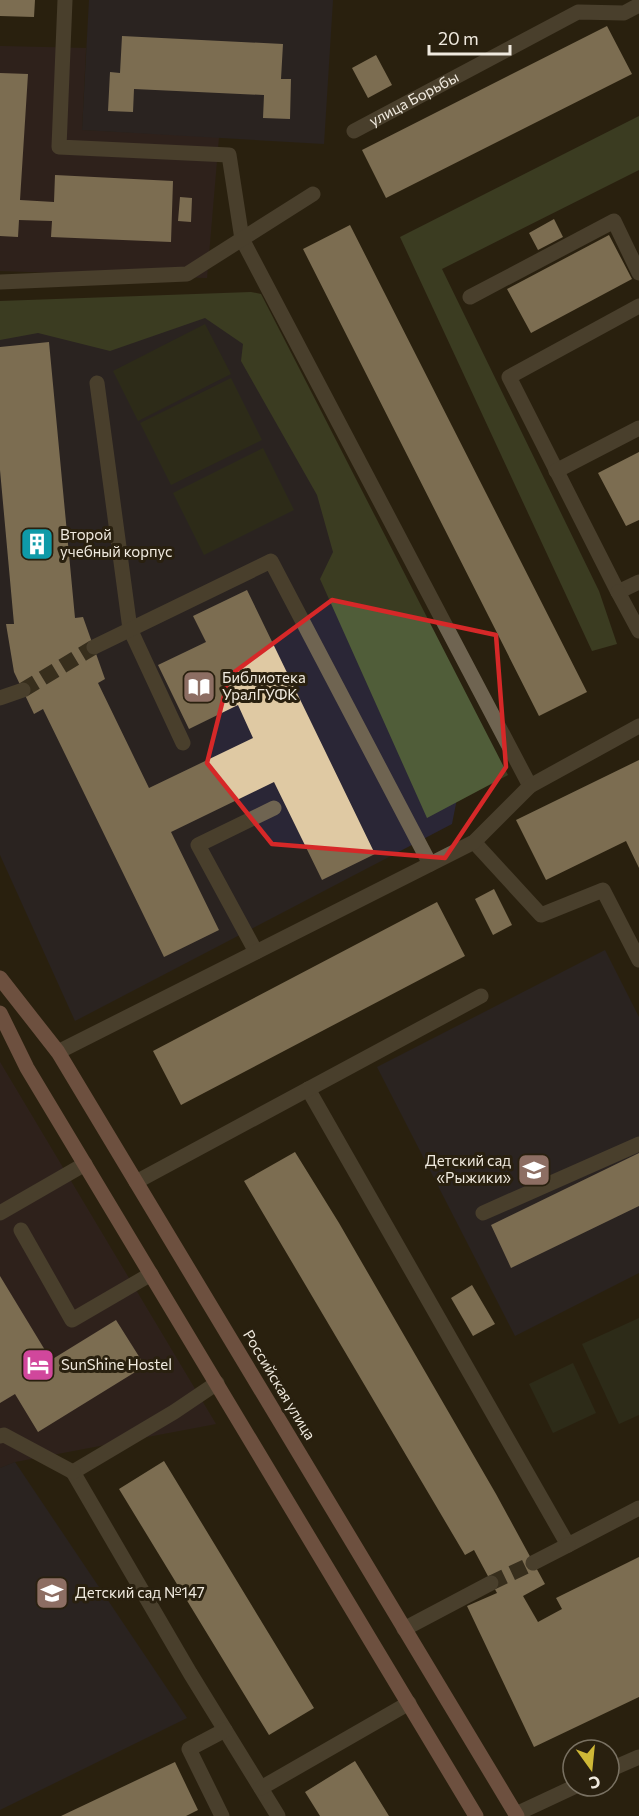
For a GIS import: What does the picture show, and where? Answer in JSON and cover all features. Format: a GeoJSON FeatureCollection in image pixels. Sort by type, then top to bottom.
{"type":"FeatureCollection","features":[{"type":"Feature","properties":{"kind":"main road","name":"Российская улица"},"geometry":{"type":"LineString","coordinates":[[0,978],[58,1052],[515,1815]]}},
{"type":"Feature","properties":{"kind":"main road"},"geometry":{"type":"LineString","coordinates":[[0,1014],[27,1068],[476,1816]]}},
{"type":"Feature","properties":{"kind":"street"},"geometry":{"type":"LineString","coordinates":[[65,0],[59,147],[229,155],[242,238],[530,786]]}},
{"type":"Feature","properties":{"kind":"street","name":"улица Борьбы"},"geometry":{"type":"LineString","coordinates":[[354,131],[575,6],[624,13],[639,5]]}},
{"type":"Feature","properties":{"kind":"street"},"geometry":{"type":"LineString","coordinates":[[0,282],[187,274],[314,194]]}},
{"type":"Feature","properties":{"kind":"street"},"geometry":{"type":"LineString","coordinates":[[470,297],[614,221],[639,273]]}},
{"type":"Feature","properties":{"kind":"street"},"geometry":{"type":"LineString","coordinates":[[639,306],[509,377],[639,631]]}},
{"type":"Feature","properties":{"kind":"street"},"geometry":{"type":"LineString","coordinates":[[97,383],[130,629],[183,743]]}},
{"type":"Feature","properties":{"kind":"street"},"geometry":{"type":"LineString","coordinates":[[556,471],[639,428]]}},
{"type":"Feature","properties":{"kind":"street"},"geometry":{"type":"LineString","coordinates":[[94,647],[271,561],[430,864]]}},
{"type":"Feature","properties":{"kind":"street"},"geometry":{"type":"LineString","coordinates":[[618,592],[639,582]]}},
{"type":"Feature","properties":{"kind":"street"},"geometry":{"type":"LineString","coordinates":[[0,698],[23,690]]}},
{"type":"Feature","properties":{"kind":"street"},"geometry":{"type":"LineString","coordinates":[[58,1052],[474,842],[530,786],[639,726]]}},
{"type":"Feature","properties":{"kind":"street"},"geometry":{"type":"LineString","coordinates":[[256,952],[198,845],[273,808]]}},
{"type":"Feature","properties":{"kind":"street"},"geometry":{"type":"LineString","coordinates":[[474,842],[541,915],[603,890],[639,960]]}},
{"type":"Feature","properties":{"kind":"street"},"geometry":{"type":"LineString","coordinates":[[136,1182],[481,996]]}},
{"type":"Feature","properties":{"kind":"street"},"geometry":{"type":"LineString","coordinates":[[308,1089],[568,1545]]}},
{"type":"Feature","properties":{"kind":"street"},"geometry":{"type":"LineString","coordinates":[[483,1213],[639,1144]]}},
{"type":"Feature","properties":{"kind":"street"},"geometry":{"type":"LineString","coordinates":[[0,1213],[85,1164]]}},
{"type":"Feature","properties":{"kind":"street"},"geometry":{"type":"LineString","coordinates":[[21,1230],[72,1320],[151,1274]]}},
{"type":"Feature","properties":{"kind":"street"},"geometry":{"type":"LineString","coordinates":[[73,1472],[174,1412],[217,1383]]}},
{"type":"Feature","properties":{"kind":"street"},"geometry":{"type":"LineString","coordinates":[[0,1436],[4,1435],[73,1472],[190,1673],[278,1816]]}},
{"type":"Feature","properties":{"kind":"street"},"geometry":{"type":"LineString","coordinates":[[533,1563],[639,1508]]}},
{"type":"Feature","properties":{"kind":"street"},"geometry":{"type":"LineString","coordinates":[[404,1629],[492,1583]]}},
{"type":"Feature","properties":{"kind":"street"},"geometry":{"type":"LineString","coordinates":[[261,1788],[409,1703]]}},
{"type":"Feature","properties":{"kind":"street"},"geometry":{"type":"LineString","coordinates":[[222,1816],[189,1749],[225,1730]]}},
{"type":"Feature","properties":{"kind":"street"},"geometry":{"type":"LineString","coordinates":[[621,1764],[639,1756]]}},
{"type":"Feature","properties":{"kind":"street"},"geometry":{"type":"LineString","coordinates":[[515,1815],[561,1793]]}},
{"type":"Feature","properties":{"kind":"highlighted area"},"geometry":{"type":"Polygon","coordinates":[[[332,600],[496,635],[506,767],[445,858],[272,844],[207,763],[229,676],[332,600]]]}},
{"type":"Feature","properties":{"kind":"shaded area"},"geometry":{"type":"Polygon","coordinates":[[[89,0],[333,0],[324,144],[82,130],[89,0]]]}},
{"type":"Feature","properties":{"kind":"shaded area"},"geometry":{"type":"Polygon","coordinates":[[[0,46],[86,48],[82,130],[219,137],[207,278],[0,271],[0,46]]]}},
{"type":"Feature","properties":{"kind":"shaded area"},"geometry":{"type":"Polygon","coordinates":[[[205,306],[281,362],[470,733],[452,824],[75,1021],[0,855],[0,314],[205,306]]]}},
{"type":"Feature","properties":{"kind":"shaded area","name":"Детский сад «Рыжики»"},"geometry":{"type":"Polygon","coordinates":[[[605,950],[639,1017],[639,1273],[515,1336],[377,1067],[605,950]]]}},
{"type":"Feature","properties":{"kind":"shaded area"},"geometry":{"type":"Polygon","coordinates":[[[0,1062],[216,1424],[15,1462],[0,1468],[0,1062]]]}},
{"type":"Feature","properties":{"kind":"shaded area","name":"Детский сад №147"},"geometry":{"type":"Polygon","coordinates":[[[15,1462],[187,1718],[0,1810],[0,1468],[15,1462]]]}},
{"type":"Feature","properties":{"kind":"green space"},"geometry":{"type":"Polygon","coordinates":[[[639,116],[639,170],[442,269],[599,591],[617,644],[592,651],[400,237],[639,116]]]}},
{"type":"Feature","properties":{"kind":"green space"},"geometry":{"type":"Polygon","coordinates":[[[251,292],[261,294],[508,775],[427,818],[320,579],[333,552],[317,495],[241,361],[243,344],[205,318],[110,351],[38,333],[0,340],[0,301],[251,292]]]}},
{"type":"Feature","properties":{"kind":"green space"},"geometry":{"type":"Polygon","coordinates":[[[205,324],[231,374],[138,421],[113,371],[205,324]]]}},
{"type":"Feature","properties":{"kind":"green space"},"geometry":{"type":"Polygon","coordinates":[[[231,378],[262,440],[171,485],[140,423],[231,378]]]}},
{"type":"Feature","properties":{"kind":"green space"},"geometry":{"type":"Polygon","coordinates":[[[263,448],[294,510],[204,555],[173,493],[263,448]]]}},
{"type":"Feature","properties":{"kind":"green space"},"geometry":{"type":"Polygon","coordinates":[[[639,1318],[639,1415],[619,1424],[582,1344],[639,1318]]]}},
{"type":"Feature","properties":{"kind":"green space"},"geometry":{"type":"Polygon","coordinates":[[[573,1363],[596,1413],[553,1433],[529,1384],[573,1363]]]}},
{"type":"Feature","properties":{"kind":"building"},"geometry":{"type":"Polygon","coordinates":[[[0,0],[35,0],[34,17],[0,16],[0,0]]]}},
{"type":"Feature","properties":{"kind":"building"},"geometry":{"type":"Polygon","coordinates":[[[607,26],[632,74],[386,198],[362,150],[607,26]]]}},
{"type":"Feature","properties":{"kind":"building"},"geometry":{"type":"Polygon","coordinates":[[[122,36],[283,44],[281,79],[291,79],[290,119],[263,118],[264,95],[134,89],[133,112],[108,111],[110,72],[120,73],[122,36]]]}},
{"type":"Feature","properties":{"kind":"building"},"geometry":{"type":"Polygon","coordinates":[[[376,55],[392,85],[368,98],[352,68],[376,55]]]}},
{"type":"Feature","properties":{"kind":"building"},"geometry":{"type":"Polygon","coordinates":[[[0,73],[28,74],[20,200],[54,202],[55,175],[173,181],[171,242],[51,237],[52,221],[19,220],[18,237],[0,236],[0,73]]]}},
{"type":"Feature","properties":{"kind":"building"},"geometry":{"type":"Polygon","coordinates":[[[180,197],[192,198],[191,222],[178,221],[180,197]]]}},
{"type":"Feature","properties":{"kind":"building"},"geometry":{"type":"Polygon","coordinates":[[[554,219],[563,237],[538,250],[529,233],[554,219]]]}},
{"type":"Feature","properties":{"kind":"building"},"geometry":{"type":"Polygon","coordinates":[[[350,225],[587,692],[539,716],[303,249],[350,225]]]}},
{"type":"Feature","properties":{"kind":"building"},"geometry":{"type":"Polygon","coordinates":[[[609,235],[632,279],[531,333],[507,289],[609,235]]]}},
{"type":"Feature","properties":{"kind":"building"},"geometry":{"type":"Polygon","coordinates":[[[49,342],[75,618],[83,617],[105,679],[98,683],[149,788],[253,738],[238,705],[189,729],[158,665],[206,642],[193,616],[247,590],[375,854],[322,880],[274,782],[171,832],[219,930],[164,957],[43,709],[34,714],[14,672],[6,624],[14,624],[0,470],[0,347],[49,342]]]}},
{"type":"Feature","properties":{"kind":"building"},"geometry":{"type":"Polygon","coordinates":[[[639,452],[639,520],[626,526],[598,473],[639,452]]]}},
{"type":"Feature","properties":{"kind":"building"},"geometry":{"type":"Polygon","coordinates":[[[639,760],[639,868],[626,841],[546,880],[516,820],[639,760]]]}},
{"type":"Feature","properties":{"kind":"building"},"geometry":{"type":"Polygon","coordinates":[[[494,889],[512,925],[493,935],[475,899],[494,889]]]}},
{"type":"Feature","properties":{"kind":"building"},"geometry":{"type":"Polygon","coordinates":[[[437,902],[465,956],[181,1105],[153,1051],[437,902]]]}},
{"type":"Feature","properties":{"kind":"building"},"geometry":{"type":"Polygon","coordinates":[[[295,1152],[339,1223],[496,1494],[545,1584],[523,1596],[538,1622],[562,1609],[556,1598],[639,1557],[639,1697],[534,1747],[467,1606],[497,1593],[474,1550],[465,1555],[244,1181],[295,1152]]]}},
{"type":"Feature","properties":{"kind":"building"},"geometry":{"type":"Polygon","coordinates":[[[639,1153],[639,1206],[511,1268],[491,1225],[639,1153]]]}},
{"type":"Feature","properties":{"kind":"building"},"geometry":{"type":"Polygon","coordinates":[[[0,1276],[51,1360],[116,1320],[145,1366],[38,1432],[15,1394],[0,1403],[0,1276]]]}},
{"type":"Feature","properties":{"kind":"building"},"geometry":{"type":"Polygon","coordinates":[[[472,1285],[495,1324],[473,1336],[451,1298],[472,1285]]]}},
{"type":"Feature","properties":{"kind":"building"},"geometry":{"type":"Polygon","coordinates":[[[164,1461],[314,1708],[269,1735],[119,1489],[164,1461]]]}},
{"type":"Feature","properties":{"kind":"building"},"geometry":{"type":"Polygon","coordinates":[[[355,1761],[389,1816],[320,1816],[305,1792],[355,1761]]]}},
{"type":"Feature","properties":{"kind":"building"},"geometry":{"type":"Polygon","coordinates":[[[175,1762],[198,1810],[186,1816],[61,1816],[175,1762]]]}},
{"type":"Feature","properties":{"kind":"tunnel"},"geometry":{"type":"LineString","coordinates":[[23,690],[94,647]]}},
{"type":"Feature","properties":{"kind":"tunnel"},"geometry":{"type":"LineString","coordinates":[[491,1583],[533,1563]]}},
{"type":"Feature","properties":{"kind":"place","name":"Второй учебный корпус"},"geometry":{"type":"Point","coordinates":[37,544]}},
{"type":"Feature","properties":{"kind":"place","name":"Библиотека УралГУФК"},"geometry":{"type":"Point","coordinates":[199,687]}},
{"type":"Feature","properties":{"kind":"place","name":"Детский сад «Рыжики»"},"geometry":{"type":"Point","coordinates":[534,1170]}},
{"type":"Feature","properties":{"kind":"place","name":"SunShine Hostel"},"geometry":{"type":"Point","coordinates":[38,1365]}},
{"type":"Feature","properties":{"kind":"place","name":"Детский сад №147"},"geometry":{"type":"Point","coordinates":[52,1593]}}]}
